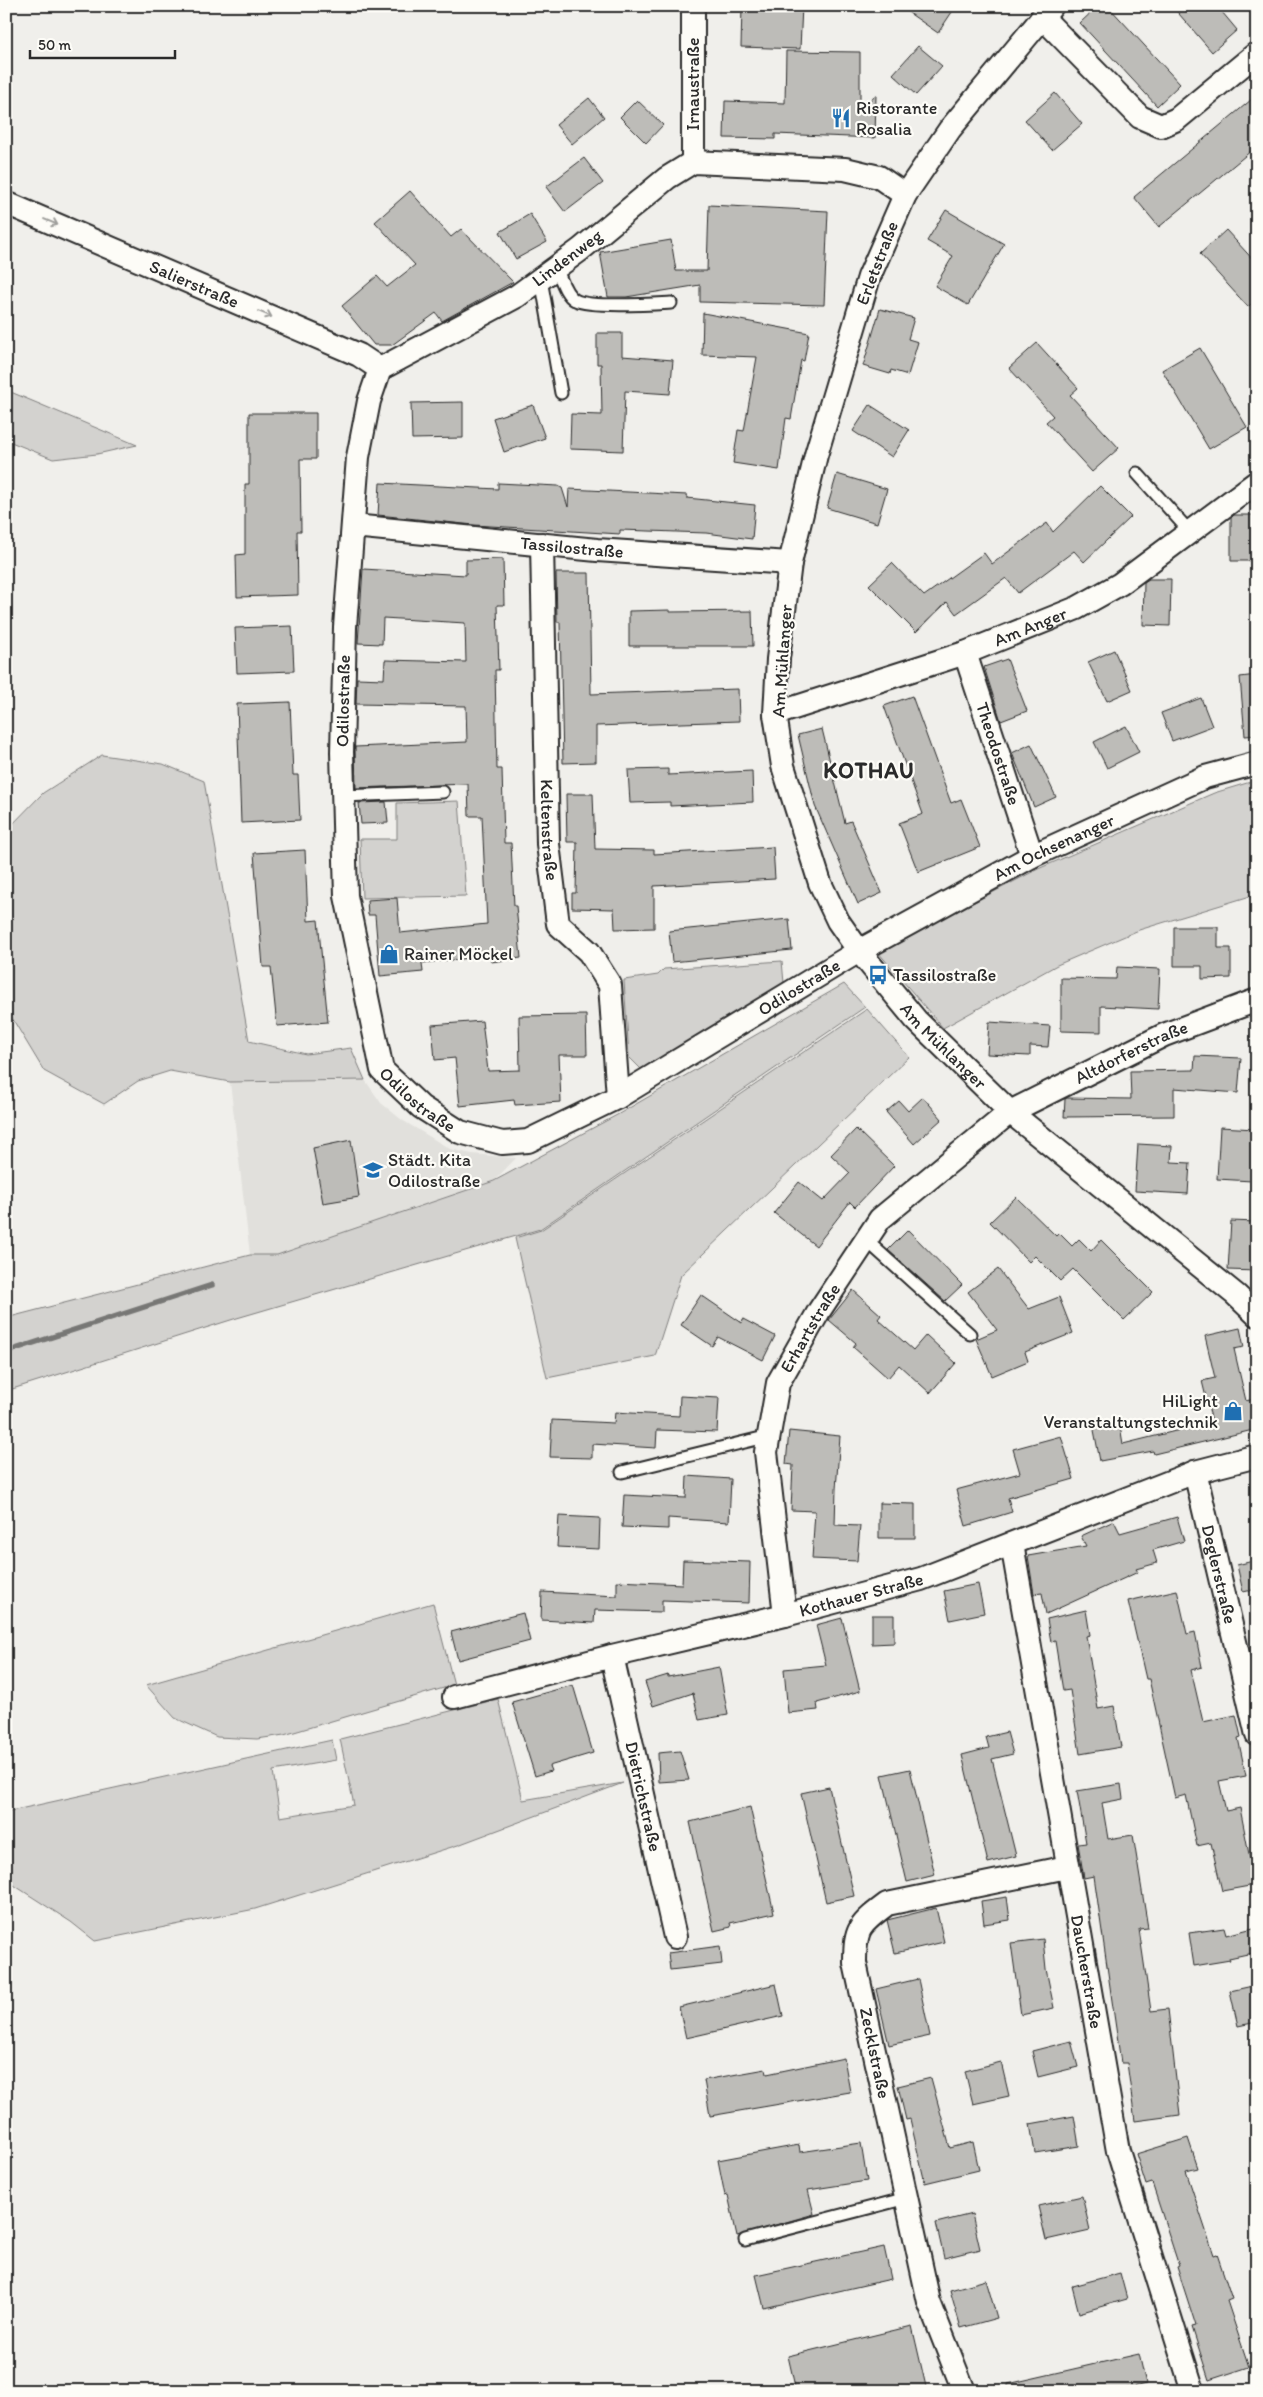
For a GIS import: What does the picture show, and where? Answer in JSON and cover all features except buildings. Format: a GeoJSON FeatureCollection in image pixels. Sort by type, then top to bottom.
{"type":"FeatureCollection","features":[{"type":"Feature","properties":{"kind":"street","name":"Irnaustraße"},"geometry":{"type":"LineString","coordinates":[[693,6],[693,162]]}},
{"type":"Feature","properties":{"kind":"street"},"geometry":{"type":"LineString","coordinates":[[1047,12],[1140,117],[1161,126],[1177,119],[1257,53]]}},
{"type":"Feature","properties":{"kind":"street","name":"Erletstraße"},"geometry":{"type":"LineString","coordinates":[[790,563],[816,455],[868,277],[905,195],[950,129],[1047,12]]}},
{"type":"Feature","properties":{"kind":"street"},"geometry":{"type":"LineString","coordinates":[[693,162],[845,169],[879,177],[905,195]]}},
{"type":"Feature","properties":{"kind":"street","name":"Lindenweg"},"geometry":{"type":"LineString","coordinates":[[380,369],[517,296],[667,178],[693,162]]}},
{"type":"Feature","properties":{"kind":"street","name":"Salierstraße"},"geometry":{"type":"LineString","coordinates":[[6,203],[359,355],[380,369]]}},
{"type":"Feature","properties":{"kind":"street"},"geometry":{"type":"LineString","coordinates":[[353,526],[358,457],[369,401],[380,369]]}},
{"type":"Feature","properties":{"kind":"street","name":"Am Anger"},"geometry":{"type":"LineString","coordinates":[[775,714],[965,653],[1077,608],[1120,584],[1257,482]]}},
{"type":"Feature","properties":{"kind":"street","name":"Tassilostraße"},"geometry":{"type":"LineString","coordinates":[[353,526],[542,544],[790,563]]}},
{"type":"Feature","properties":{"kind":"street","name":"Odilostraße"},"geometry":{"type":"LineString","coordinates":[[353,526],[345,627],[343,796],[346,896],[382,1070],[421,1107],[460,1132],[502,1143],[528,1141],[618,1097],[859,951]]}},
{"type":"Feature","properties":{"kind":"street","name":"Keltenstraße"},"geometry":{"type":"LineString","coordinates":[[542,544],[548,844],[558,924],[589,952],[610,985],[618,1097]]}},
{"type":"Feature","properties":{"kind":"street","name":"Am Mühlanger"},"geometry":{"type":"LineString","coordinates":[[790,563],[778,659],[775,714],[783,766],[820,883],[838,921],[859,951],[916,1020],[1010,1112],[1236,1295],[1257,1315]]}},
{"type":"Feature","properties":{"kind":"street","name":"Theodostraße"},"geometry":{"type":"LineString","coordinates":[[965,653],[1032,856]]}},
{"type":"Feature","properties":{"kind":"street","name":"Am Ochsenanger"},"geometry":{"type":"LineString","coordinates":[[859,951],[1032,856],[1205,777],[1257,763]]}},
{"type":"Feature","properties":{"kind":"street","name":"Altdorferstraße"},"geometry":{"type":"LineString","coordinates":[[1010,1112],[1164,1035],[1257,1000]]}},
{"type":"Feature","properties":{"kind":"street","name":"Erhartstraße"},"geometry":{"type":"LineString","coordinates":[[785,1615],[766,1452],[778,1383],[819,1311],[880,1219],[1010,1112]]}},
{"type":"Feature","properties":{"kind":"street","name":"Kothauer Straße"},"geometry":{"type":"LineString","coordinates":[[454,1697],[612,1656],[785,1615],[921,1579],[1195,1472],[1257,1456]]}},
{"type":"Feature","properties":{"kind":"street","name":"Deglerstraße"},"geometry":{"type":"LineString","coordinates":[[1195,1472],[1257,1735]]}},
{"type":"Feature","properties":{"kind":"street","name":"Daucherstraße"},"geometry":{"type":"LineString","coordinates":[[1012,1544],[1118,2151],[1191,2390]]}},
{"type":"Feature","properties":{"kind":"street","name":"Dietrichstraße"},"geometry":{"type":"LineString","coordinates":[[612,1656],[675,1937]]}},
{"type":"Feature","properties":{"kind":"street","name":"Zecklstraße"},"geometry":{"type":"LineString","coordinates":[[964,2391],[930,2302],[855,1963],[855,1938],[866,1919],[887,1904],[1067,1867]]}},
{"type":"Feature","properties":{"kind":"lane"},"geometry":{"type":"LineString","coordinates":[[548,273],[576,301],[625,306],[671,303]]}},
{"type":"Feature","properties":{"kind":"lane"},"geometry":{"type":"LineString","coordinates":[[548,273],[561,393]]}},
{"type":"Feature","properties":{"kind":"lane"},"geometry":{"type":"LineString","coordinates":[[1137,473],[1190,532]]}},
{"type":"Feature","properties":{"kind":"lane"},"geometry":{"type":"LineString","coordinates":[[343,796],[443,792]]}},
{"type":"Feature","properties":{"kind":"lane"},"geometry":{"type":"LineString","coordinates":[[866,1240],[970,1334]]}},
{"type":"Feature","properties":{"kind":"lane"},"geometry":{"type":"LineString","coordinates":[[622,1472],[769,1436]]}},
{"type":"Feature","properties":{"kind":"lane"},"geometry":{"type":"LineString","coordinates":[[745,2240],[907,2198]]}},
{"type":"Feature","properties":{"kind":"shaded area"},"geometry":{"type":"Polygon","coordinates":[[[6,390],[137,445],[97,454],[53,459],[6,440],[6,390]]]}},
{"type":"Feature","properties":{"kind":"shaded area"},"geometry":{"type":"Polygon","coordinates":[[[102,755],[163,764],[204,781],[249,1041],[306,1054],[351,1048],[365,1080],[230,1082],[170,1071],[138,1081],[104,1104],[44,1071],[6,1008],[6,831],[43,793],[102,755]]]}},
{"type":"Feature","properties":{"kind":"shaded area"},"geometry":{"type":"Polygon","coordinates":[[[1257,780],[1257,894],[1139,930],[1057,965],[943,1028],[878,952],[1038,869],[1214,793],[1257,780]]]}},
{"type":"Feature","properties":{"kind":"shaded area"},"geometry":{"type":"Polygon","coordinates":[[[459,801],[466,896],[362,898],[360,839],[397,839],[397,803],[459,801]]]}},
{"type":"Feature","properties":{"kind":"shaded area"},"geometry":{"type":"Polygon","coordinates":[[[782,961],[784,983],[642,1070],[629,1057],[624,980],[658,975],[664,969],[782,961]]]}},
{"type":"Feature","properties":{"kind":"shaded area"},"geometry":{"type":"Polygon","coordinates":[[[844,984],[865,1007],[540,1229],[237,1318],[6,1391],[6,1318],[250,1255],[277,1255],[494,1181],[617,1115],[844,984]]]}},
{"type":"Feature","properties":{"kind":"shaded area"},"geometry":{"type":"Polygon","coordinates":[[[867,1009],[909,1057],[681,1275],[655,1356],[547,1378],[515,1238],[541,1230],[867,1009]]]}},
{"type":"Feature","properties":{"kind":"shaded area","name":"Städt. Kita Odilostraße"},"geometry":{"type":"Polygon","coordinates":[[[365,1080],[381,1103],[402,1120],[450,1149],[472,1154],[516,1158],[494,1181],[277,1255],[250,1255],[230,1082],[365,1080]]]}},
{"type":"Feature","properties":{"kind":"shaded area"},"geometry":{"type":"Polygon","coordinates":[[[433,1603],[454,1685],[284,1735],[257,1739],[217,1737],[175,1718],[146,1685],[433,1603]]]}},
{"type":"Feature","properties":{"kind":"shaded area"},"geometry":{"type":"Polygon","coordinates":[[[498,1699],[523,1800],[623,1783],[458,1845],[255,1909],[95,1941],[71,1922],[6,1880],[6,1812],[332,1740],[336,1760],[273,1771],[280,1817],[354,1805],[340,1739],[498,1699]]]}},
{"type":"Feature","properties":{"kind":"waterway"},"geometry":{"type":"LineString","coordinates":[[6,1352],[212,1285]]}},
{"type":"Feature","properties":{"kind":"place","name":"Ristorante Rosalia"},"geometry":{"type":"Point","coordinates":[841,118]}},
{"type":"Feature","properties":{"kind":"place","name":"Rainer Möckel"},"geometry":{"type":"Point","coordinates":[389,954]}},
{"type":"Feature","properties":{"kind":"place","name":"Tassilostraße"},"geometry":{"type":"Point","coordinates":[878,975]}},
{"type":"Feature","properties":{"kind":"place","name":"Städt. Kita Odilostraße"},"geometry":{"type":"Point","coordinates":[373,1170]}},
{"type":"Feature","properties":{"kind":"place","name":"HiLight Veranstaltungstechnik"},"geometry":{"type":"Point","coordinates":[1233,1411]}},
{"type":"Feature","properties":{"kind":"district","name":"KOTHAU"},"geometry":{"type":"Point","coordinates":[869,770]}}]}
